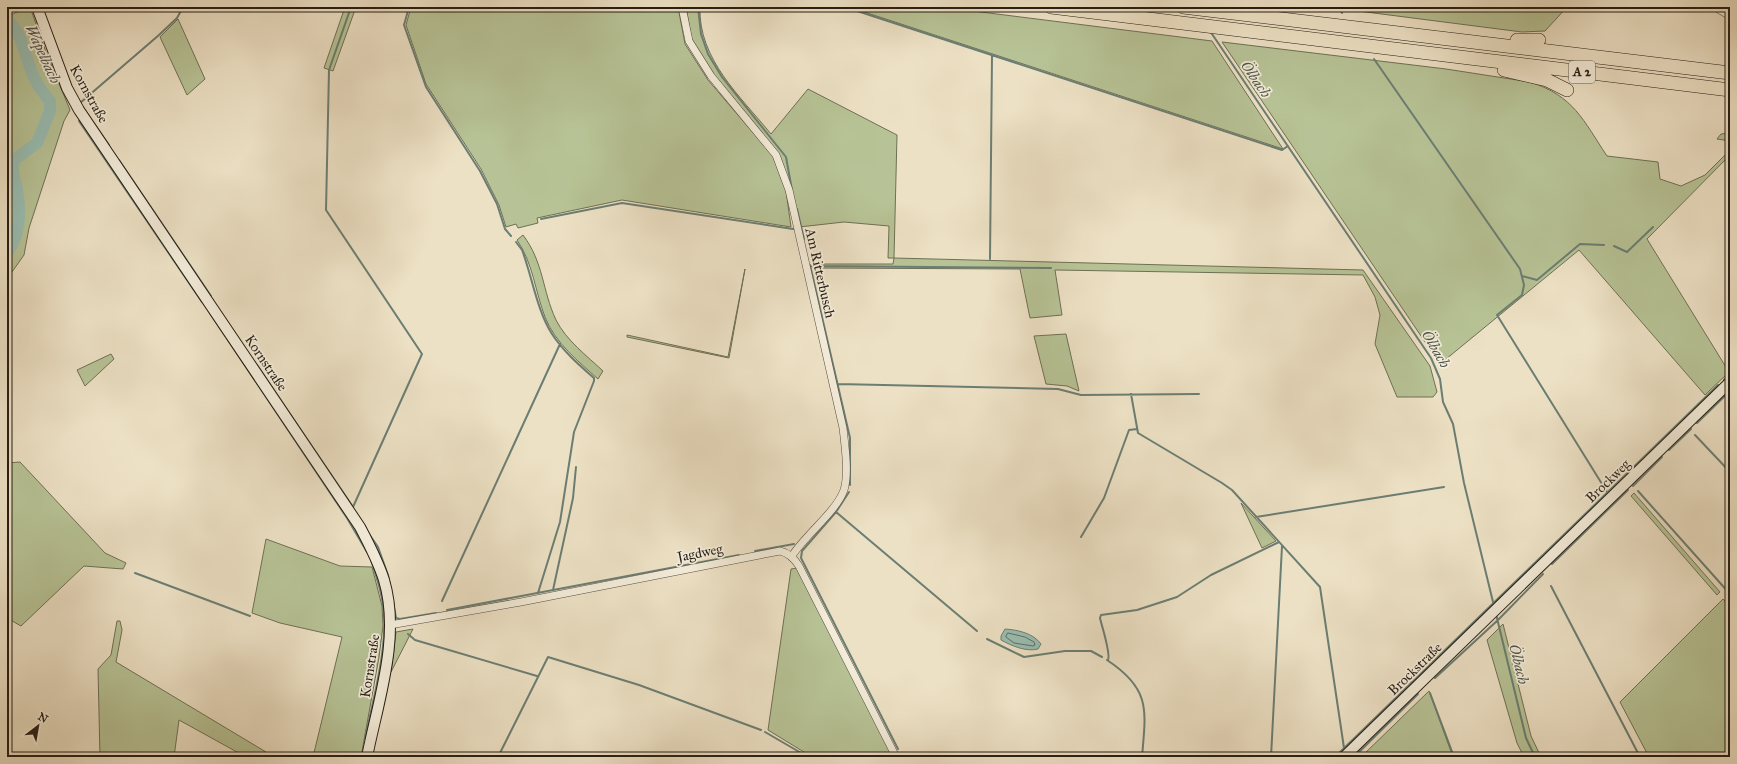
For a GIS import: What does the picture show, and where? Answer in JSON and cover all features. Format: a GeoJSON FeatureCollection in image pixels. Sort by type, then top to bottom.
{"type":"FeatureCollection","features":[{"type":"Feature","properties":{"kind":"highway","name":"A 2"},"geometry":{"type":"LineString","coordinates":[[1051,7],[1730,90]]}},
{"type":"Feature","properties":{"kind":"highway","name":"A 2"},"geometry":{"type":"LineString","coordinates":[[1184,7],[1730,73]]}},
{"type":"Feature","properties":{"kind":"highway"},"geometry":{"type":"LineString","coordinates":[[1436,38],[1468,35],[1523,41],[1538,40]]}},
{"type":"Feature","properties":{"kind":"highway"},"geometry":{"type":"LineString","coordinates":[[1434,54],[1547,80],[1566,90]]}},
{"type":"Feature","properties":{"kind":"street","name":"Kornstraße"},"geometry":{"type":"LineString","coordinates":[[37,7],[67,88],[79,110],[360,527],[374,554],[384,581],[390,625],[387,658],[367,757]]}},
{"type":"Feature","properties":{"kind":"street","name":"Am Ritterbusch"},"geometry":{"type":"LineString","coordinates":[[682,7],[688,42],[711,76],[776,155],[789,190],[843,428],[846,449],[844,489],[830,510],[797,548],[792,556]]}},
{"type":"Feature","properties":{"kind":"street"},"geometry":{"type":"LineString","coordinates":[[1714,7],[1730,16]]}},
{"type":"Feature","properties":{"kind":"street","name":"Brockweg"},"geometry":{"type":"LineString","coordinates":[[1505,601],[1730,382]]}},
{"type":"Feature","properties":{"kind":"street","name":"Jagdweg"},"geometry":{"type":"LineString","coordinates":[[390,625],[521,602],[780,551],[792,556]]}},
{"type":"Feature","properties":{"kind":"street"},"geometry":{"type":"LineString","coordinates":[[792,556],[799,566],[896,757]]}},
{"type":"Feature","properties":{"kind":"street","name":"Brockstraße"},"geometry":{"type":"LineString","coordinates":[[1344,757],[1505,601]]}},
{"type":"Feature","properties":{"kind":"green space"},"geometry":{"type":"Polygon","coordinates":[[[30,7],[46,52],[70,110],[64,121],[29,228],[24,255],[7,279],[7,12],[11,15],[30,7]]]}},
{"type":"Feature","properties":{"kind":"green space"},"geometry":{"type":"Polygon","coordinates":[[[345,7],[356,7],[333,71],[324,68],[345,7]]]}},
{"type":"Feature","properties":{"kind":"green space"},"geometry":{"type":"Polygon","coordinates":[[[411,7],[678,7],[685,44],[708,80],[773,156],[786,191],[791,227],[622,200],[537,218],[538,223],[518,228],[516,224],[506,227],[499,205],[481,169],[426,84],[406,25],[411,7]]]}},
{"type":"Feature","properties":{"kind":"green space"},"geometry":{"type":"Polygon","coordinates":[[[686,7],[700,7],[701,26],[706,44],[714,60],[735,91],[771,134],[808,89],[897,135],[894,258],[888,258],[889,226],[844,222],[799,227],[780,157],[713,75],[692,41],[686,7]]]}},
{"type":"Feature","properties":{"kind":"green space"},"geometry":{"type":"Polygon","coordinates":[[[849,7],[941,7],[1212,41],[1283,149],[849,7]]]}},
{"type":"Feature","properties":{"kind":"green space"},"geometry":{"type":"Polygon","coordinates":[[[1327,7],[1567,7],[1545,31],[1522,32],[1327,7]]]}},
{"type":"Feature","properties":{"kind":"green space"},"geometry":{"type":"Polygon","coordinates":[[[178,19],[205,79],[187,95],[160,37],[178,19]]]}},
{"type":"Feature","properties":{"kind":"green space"},"geometry":{"type":"Polygon","coordinates":[[[1222,42],[1446,69],[1530,82],[1557,94],[1567,102],[1584,120],[1607,156],[1658,162],[1660,179],[1681,186],[1705,175],[1730,150],[1730,155],[1647,239],[1729,372],[1705,395],[1579,250],[1440,364],[1222,42]]]}},
{"type":"Feature","properties":{"kind":"green space"},"geometry":{"type":"Polygon","coordinates":[[[1730,133],[1730,141],[1717,139],[1721,134],[1730,133]]]}},
{"type":"Feature","properties":{"kind":"green space"},"geometry":{"type":"Polygon","coordinates":[[[523,235],[530,245],[539,266],[551,309],[556,320],[571,341],[603,371],[598,379],[561,344],[549,326],[527,258],[517,240],[523,235]]]}},
{"type":"Feature","properties":{"kind":"green space"},"geometry":{"type":"Polygon","coordinates":[[[894,258],[1363,270],[1430,366],[1437,392],[1433,397],[1397,397],[1375,344],[1380,315],[1375,297],[1363,275],[1055,270],[1062,315],[1030,318],[1020,269],[816,268],[815,264],[893,264],[894,258]]]}},
{"type":"Feature","properties":{"kind":"green space"},"geometry":{"type":"Polygon","coordinates":[[[745,269],[729,358],[627,337],[627,335],[728,357],[745,269]]]}},
{"type":"Feature","properties":{"kind":"green space"},"geometry":{"type":"Polygon","coordinates":[[[1066,334],[1079,391],[1067,386],[1046,384],[1034,336],[1066,334]]]}},
{"type":"Feature","properties":{"kind":"green space"},"geometry":{"type":"Polygon","coordinates":[[[111,354],[114,359],[85,386],[77,370],[111,354]]]}},
{"type":"Feature","properties":{"kind":"green space"},"geometry":{"type":"Polygon","coordinates":[[[20,462],[105,553],[126,563],[123,569],[84,566],[21,626],[7,618],[7,463],[20,462]]]}},
{"type":"Feature","properties":{"kind":"green space"},"geometry":{"type":"Polygon","coordinates":[[[1634,493],[1720,592],[1717,595],[1631,496],[1634,493]]]}},
{"type":"Feature","properties":{"kind":"green space"},"geometry":{"type":"Polygon","coordinates":[[[1241,503],[1276,541],[1262,548],[1241,503]]]}},
{"type":"Feature","properties":{"kind":"green space"},"geometry":{"type":"Polygon","coordinates":[[[266,539],[340,566],[372,567],[382,606],[383,626],[361,757],[313,757],[342,637],[280,623],[252,613],[266,539]]]}},
{"type":"Feature","properties":{"kind":"green space"},"geometry":{"type":"Polygon","coordinates":[[[797,568],[893,757],[812,757],[768,730],[791,569],[797,568]]]}},
{"type":"Feature","properties":{"kind":"green space"},"geometry":{"type":"Polygon","coordinates":[[[1723,599],[1730,607],[1730,757],[1649,757],[1620,702],[1723,599]]]}},
{"type":"Feature","properties":{"kind":"green space"},"geometry":{"type":"Polygon","coordinates":[[[117,621],[120,621],[122,630],[116,662],[266,752],[263,757],[246,757],[179,720],[174,757],[100,757],[98,669],[111,655],[117,621]]]}},
{"type":"Feature","properties":{"kind":"green space"},"geometry":{"type":"Polygon","coordinates":[[[1503,624],[1531,736],[1541,757],[1524,757],[1517,743],[1487,640],[1503,624]]]}},
{"type":"Feature","properties":{"kind":"green space"},"geometry":{"type":"Polygon","coordinates":[[[413,629],[391,672],[396,632],[413,629]]]}},
{"type":"Feature","properties":{"kind":"green space"},"geometry":{"type":"Polygon","coordinates":[[[1429,691],[1453,757],[1361,757],[1429,691]]]}},
{"type":"Feature","properties":{"kind":"water"},"geometry":{"type":"Polygon","coordinates":[[[1005,629],[1020,631],[1030,635],[1041,644],[1038,649],[1033,650],[1019,648],[1001,640],[1001,636],[1005,629]]]}},
{"type":"Feature","properties":{"kind":"waterway"},"geometry":{"type":"LineString","coordinates":[[109,145],[80,103],[159,35],[177,18],[183,7]]}},
{"type":"Feature","properties":{"kind":"waterway"},"geometry":{"type":"LineString","coordinates":[[351,7],[329,70],[326,210],[422,354],[353,507]]}},
{"type":"Feature","properties":{"kind":"waterway"},"geometry":{"type":"LineString","coordinates":[[409,7],[404,25],[426,87],[480,171],[497,204],[505,229],[511,236]]}},
{"type":"Feature","properties":{"kind":"waterway"},"geometry":{"type":"LineString","coordinates":[[698,7],[701,34],[708,54],[722,77],[786,157],[792,190]]}},
{"type":"Feature","properties":{"kind":"waterway"},"geometry":{"type":"LineString","coordinates":[[845,7],[1282,150],[1288,146]]}},
{"type":"Feature","properties":{"kind":"waterway"},"geometry":{"type":"LineString","coordinates":[[1338,7],[1342,13]]}},
{"type":"Feature","properties":{"kind":"waterway"},"geometry":{"type":"LineString","coordinates":[[1724,7],[1730,11]]}},
{"type":"Feature","properties":{"kind":"waterway","name":"Wapelbach"},"geometry":{"type":"LineString","coordinates":[[7,18],[19,36],[38,85],[50,101],[50,111],[37,143],[14,160],[13,172],[17,190],[19,215],[15,239],[7,253]]}},
{"type":"Feature","properties":{"kind":"waterway","name":"Ölbach"},"geometry":{"type":"LineString","coordinates":[[1210,31],[1431,358],[1440,379],[1443,402],[1453,424],[1464,483],[1494,606]]}},
{"type":"Feature","properties":{"kind":"waterway"},"geometry":{"type":"LineString","coordinates":[[990,259],[992,56]]}},
{"type":"Feature","properties":{"kind":"waterway"},"geometry":{"type":"LineString","coordinates":[[1374,59],[1520,269],[1524,285],[1522,295],[1497,315],[1607,492]]}},
{"type":"Feature","properties":{"kind":"waterway"},"geometry":{"type":"LineString","coordinates":[[79,121],[202,302]]}},
{"type":"Feature","properties":{"kind":"waterway"},"geometry":{"type":"LineString","coordinates":[[119,160],[211,296]]}},
{"type":"Feature","properties":{"kind":"waterway"},"geometry":{"type":"LineString","coordinates":[[541,219],[622,203],[793,229]]}},
{"type":"Feature","properties":{"kind":"waterway"},"geometry":{"type":"LineString","coordinates":[[797,209],[804,239]]}},
{"type":"Feature","properties":{"kind":"waterway"},"geometry":{"type":"LineString","coordinates":[[1614,246],[1627,252],[1653,227]]}},
{"type":"Feature","properties":{"kind":"waterway"},"geometry":{"type":"LineString","coordinates":[[516,242],[522,250],[526,260],[542,315],[552,334],[566,352],[594,378],[574,432],[560,522],[538,593]]}},
{"type":"Feature","properties":{"kind":"waterway"},"geometry":{"type":"LineString","coordinates":[[1522,276],[1537,280],[1580,244],[1604,245]]}},
{"type":"Feature","properties":{"kind":"waterway"},"geometry":{"type":"LineString","coordinates":[[810,265],[850,438],[850,485]]}},
{"type":"Feature","properties":{"kind":"waterway"},"geometry":{"type":"LineString","coordinates":[[811,266],[1051,268]]}},
{"type":"Feature","properties":{"kind":"waterway"},"geometry":{"type":"LineString","coordinates":[[210,313],[347,518],[367,552]]}},
{"type":"Feature","properties":{"kind":"waterway"},"geometry":{"type":"LineString","coordinates":[[442,601],[560,344]]}},
{"type":"Feature","properties":{"kind":"waterway"},"geometry":{"type":"LineString","coordinates":[[257,365],[353,507]]}},
{"type":"Feature","properties":{"kind":"waterway"},"geometry":{"type":"LineString","coordinates":[[1724,380],[1730,373]]}},
{"type":"Feature","properties":{"kind":"waterway"},"geometry":{"type":"LineString","coordinates":[[838,384],[1058,389],[1081,395],[1199,394]]}},
{"type":"Feature","properties":{"kind":"waterway"},"geometry":{"type":"LineString","coordinates":[[1335,757],[1718,385]]}},
{"type":"Feature","properties":{"kind":"waterway"},"geometry":{"type":"LineString","coordinates":[[1697,423],[1730,391]]}},
{"type":"Feature","properties":{"kind":"waterway"},"geometry":{"type":"LineString","coordinates":[[1131,394],[1138,433],[1232,490],[1320,587],[1344,748]]}},
{"type":"Feature","properties":{"kind":"waterway"},"geometry":{"type":"LineString","coordinates":[[1081,537],[1104,498],[1129,430],[1137,429]]}},
{"type":"Feature","properties":{"kind":"waterway"},"geometry":{"type":"LineString","coordinates":[[1669,450],[1691,429]]}},
{"type":"Feature","properties":{"kind":"waterway"},"geometry":{"type":"LineString","coordinates":[[1695,435],[1730,472]]}},
{"type":"Feature","properties":{"kind":"waterway"},"geometry":{"type":"LineString","coordinates":[[1633,486],[1662,457]]}},
{"type":"Feature","properties":{"kind":"waterway"},"geometry":{"type":"LineString","coordinates":[[553,590],[573,498],[576,467]]}},
{"type":"Feature","properties":{"kind":"waterway"},"geometry":{"type":"LineString","coordinates":[[1256,517],[1444,487]]}},
{"type":"Feature","properties":{"kind":"waterway"},"geometry":{"type":"LineString","coordinates":[[1552,564],[1628,490]]}},
{"type":"Feature","properties":{"kind":"waterway"},"geometry":{"type":"LineString","coordinates":[[1638,491],[1730,594]]}},
{"type":"Feature","properties":{"kind":"waterway"},"geometry":{"type":"LineString","coordinates":[[849,492],[836,512],[802,551],[801,558],[898,749]]}},
{"type":"Feature","properties":{"kind":"waterway"},"geometry":{"type":"LineString","coordinates":[[836,512],[977,631]]}},
{"type":"Feature","properties":{"kind":"waterway"},"geometry":{"type":"LineString","coordinates":[[367,531],[378,547],[388,575],[396,618],[400,619],[436,613]]}},
{"type":"Feature","properties":{"kind":"waterway"},"geometry":{"type":"LineString","coordinates":[[1108,660],[1109,657],[1100,618],[1101,615],[1137,610],[1177,597],[1211,575],[1279,542]]}},
{"type":"Feature","properties":{"kind":"waterway"},"geometry":{"type":"LineString","coordinates":[[755,551],[794,544]]}},
{"type":"Feature","properties":{"kind":"waterway"},"geometry":{"type":"LineString","coordinates":[[1271,757],[1282,546]]}},
{"type":"Feature","properties":{"kind":"waterway"},"geometry":{"type":"LineString","coordinates":[[447,610],[739,555]]}},
{"type":"Feature","properties":{"kind":"waterway"},"geometry":{"type":"LineString","coordinates":[[365,739],[376,690],[384,637],[382,599],[371,560]]}},
{"type":"Feature","properties":{"kind":"waterway"},"geometry":{"type":"LineString","coordinates":[[135,573],[250,616]]}},
{"type":"Feature","properties":{"kind":"waterway"},"geometry":{"type":"LineString","coordinates":[[1435,678],[1498,620],[1543,574]]}},
{"type":"Feature","properties":{"kind":"waterway"},"geometry":{"type":"LineString","coordinates":[[1551,586],[1640,757]]}},
{"type":"Feature","properties":{"kind":"waterway","name":"Ölbach"},"geometry":{"type":"LineString","coordinates":[[1496,614],[1526,738],[1535,757]]}},
{"type":"Feature","properties":{"kind":"waterway"},"geometry":{"type":"LineString","coordinates":[[408,634],[415,640],[537,676]]}},
{"type":"Feature","properties":{"kind":"waterway"},"geometry":{"type":"LineString","coordinates":[[987,639],[1024,657],[1065,651],[1091,651],[1102,657]]}},
{"type":"Feature","properties":{"kind":"waterway"},"geometry":{"type":"LineString","coordinates":[[498,757],[548,657],[639,685],[761,730]]}},
{"type":"Feature","properties":{"kind":"waterway"},"geometry":{"type":"LineString","coordinates":[[1107,660],[1132,681],[1142,702],[1144,713],[1142,757]]}},
{"type":"Feature","properties":{"kind":"waterway"},"geometry":{"type":"LineString","coordinates":[[1430,693],[1454,757]]}},
{"type":"Feature","properties":{"kind":"waterway"},"geometry":{"type":"LineString","coordinates":[[1354,757],[1418,694]]}},
{"type":"Feature","properties":{"kind":"waterway"},"geometry":{"type":"LineString","coordinates":[[765,732],[808,757]]}}]}
